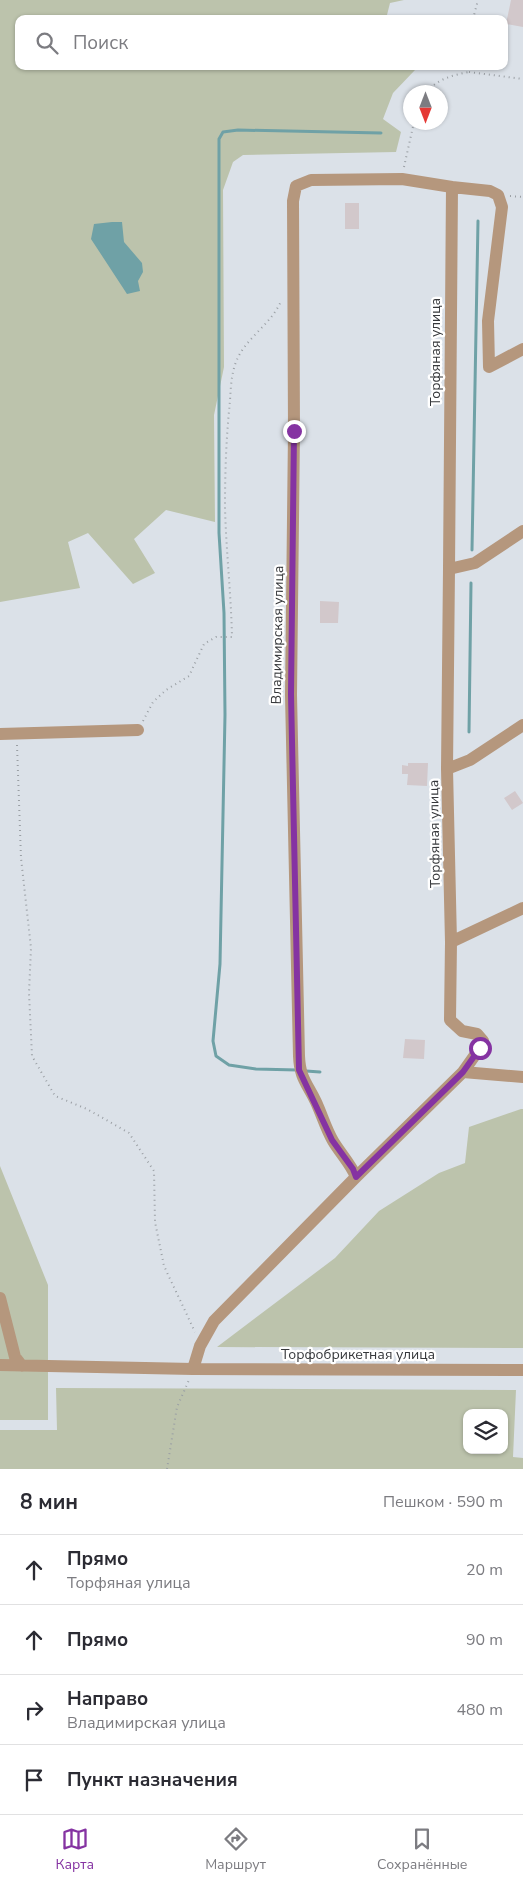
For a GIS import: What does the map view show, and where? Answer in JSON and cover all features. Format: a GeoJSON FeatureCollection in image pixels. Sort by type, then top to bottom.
{"type":"FeatureCollection","features":[{"type":"Feature","properties":{"kind":"street"},"geometry":{"type":"LineString","coordinates":[[402,179],[490,191],[498,195],[502,207],[488,321],[489,367],[523,349]]}},
{"type":"Feature","properties":{"kind":"street","name":"Владимирская улица"},"geometry":{"type":"LineString","coordinates":[[356,1177],[353,1169],[332,1140],[299,1070],[291,694],[294,431],[293,202],[296,186],[311,180],[402,179]]}},
{"type":"Feature","properties":{"kind":"street","name":"Торфяная улица"},"geometry":{"type":"LineString","coordinates":[[452,187],[447,769],[451,942],[450,1020],[462,1031],[477,1034],[483,1041],[463,1072]]}},
{"type":"Feature","properties":{"kind":"street"},"geometry":{"type":"LineString","coordinates":[[449,569],[475,563],[523,532]]}},
{"type":"Feature","properties":{"kind":"street"},"geometry":{"type":"LineString","coordinates":[[447,769],[470,760],[523,725]]}},
{"type":"Feature","properties":{"kind":"street"},"geometry":{"type":"LineString","coordinates":[[0,734],[138,730]]}},
{"type":"Feature","properties":{"kind":"street"},"geometry":{"type":"LineString","coordinates":[[451,942],[523,908]]}},
{"type":"Feature","properties":{"kind":"street"},"geometry":{"type":"LineString","coordinates":[[193,1369],[200,1346],[214,1322],[356,1177],[463,1072],[523,1077]]}},
{"type":"Feature","properties":{"kind":"street"},"geometry":{"type":"LineString","coordinates":[[0,1298],[14,1357],[22,1366]]}},
{"type":"Feature","properties":{"kind":"street","name":"Торфобрикетная улица"},"geometry":{"type":"LineString","coordinates":[[0,1366],[193,1369],[523,1370]]}},
{"type":"Feature","properties":{"kind":"path"},"geometry":{"type":"LineString","coordinates":[[474,15],[478,0]]}},
{"type":"Feature","properties":{"kind":"path"},"geometry":{"type":"LineString","coordinates":[[435,85],[449,76],[469,72],[523,79]]}},
{"type":"Feature","properties":{"kind":"path"},"geometry":{"type":"LineString","coordinates":[[402,179],[412,130]]}},
{"type":"Feature","properties":{"kind":"path"},"geometry":{"type":"LineString","coordinates":[[138,730],[153,702],[166,690],[189,676],[204,644],[216,637],[232,637],[225,507],[227,428],[233,373],[236,361],[252,337],[278,308],[283,298]]}},
{"type":"Feature","properties":{"kind":"path"},"geometry":{"type":"LineString","coordinates":[[16,734],[21,858],[31,948],[29,993],[32,1056],[55,1096],[87,1109],[129,1133],[154,1171],[155,1222],[164,1266],[193,1325],[200,1346]]}},
{"type":"Feature","properties":{"kind":"path"},"geometry":{"type":"LineString","coordinates":[[167,1469],[177,1407],[193,1369]]}},
{"type":"Feature","properties":{"kind":"green space"},"geometry":{"type":"Polygon","coordinates":[[[0,0],[404,0],[390,3],[387,15],[15,15],[15,70],[415,70],[393,93],[383,119],[401,132],[396,152],[243,155],[233,162],[223,190],[224,367],[214,415],[215,522],[166,510],[134,539],[155,573],[133,584],[88,533],[68,542],[80,588],[0,602],[0,0]]]}},
{"type":"Feature","properties":{"kind":"green space"},"geometry":{"type":"Polygon","coordinates":[[[523,1109],[523,1348],[217,1347],[335,1258],[379,1211],[439,1173],[465,1163],[469,1127],[523,1109]]]}},
{"type":"Feature","properties":{"kind":"green space"},"geometry":{"type":"Polygon","coordinates":[[[0,1166],[48,1285],[48,1420],[0,1420],[0,1166]]]}},
{"type":"Feature","properties":{"kind":"green space"},"geometry":{"type":"Polygon","coordinates":[[[56,1388],[516,1390],[513,1457],[523,1458],[523,1469],[0,1469],[0,1430],[57,1430],[56,1388]]]}},
{"type":"Feature","properties":{"kind":"water"},"geometry":{"type":"Polygon","coordinates":[[[122,222],[124,242],[142,263],[143,272],[138,281],[140,291],[127,294],[91,239],[94,224],[122,222]]]}},
{"type":"Feature","properties":{"kind":"building"},"geometry":{"type":"Polygon","coordinates":[[[511,0],[523,0],[523,27],[508,24],[511,0]]]}},
{"type":"Feature","properties":{"kind":"building"},"geometry":{"type":"Polygon","coordinates":[[[345,203],[359,203],[359,229],[345,229],[345,203]]]}},
{"type":"Feature","properties":{"kind":"building"},"geometry":{"type":"Polygon","coordinates":[[[320,601],[339,602],[338,623],[320,623],[320,601]]]}},
{"type":"Feature","properties":{"kind":"building"},"geometry":{"type":"Polygon","coordinates":[[[408,763],[428,763],[427,786],[407,785],[408,774],[402,774],[402,765],[408,766],[408,763]]]}},
{"type":"Feature","properties":{"kind":"building"},"geometry":{"type":"Polygon","coordinates":[[[515,791],[523,803],[512,810],[504,798],[515,791]]]}},
{"type":"Feature","properties":{"kind":"building"},"geometry":{"type":"Polygon","coordinates":[[[405,1039],[425,1040],[424,1059],[403,1058],[405,1039]]]}},
{"type":"Feature","properties":{"kind":"waterway"},"geometry":{"type":"LineString","coordinates":[[297,1070],[256,1069],[229,1065],[216,1056],[213,1041],[220,964],[225,715],[224,613],[219,533],[219,139],[223,132],[238,130],[381,133]]}},
{"type":"Feature","properties":{"kind":"waterway"},"geometry":{"type":"LineString","coordinates":[[472,550],[478,221]]}},
{"type":"Feature","properties":{"kind":"waterway"},"geometry":{"type":"LineString","coordinates":[[469,732],[471,583]]}},
{"type":"Feature","properties":{"kind":"waterway"},"geometry":{"type":"LineString","coordinates":[[306,1071],[320,1072]]}},
{"type":"Feature","properties":{"kind":"route"},"geometry":{"type":"LineString","coordinates":[[294,431],[291,694],[299,1070],[315,1100],[332,1140],[343,1158],[353,1169],[356,1177],[463,1072],[480,1048]]}}]}
